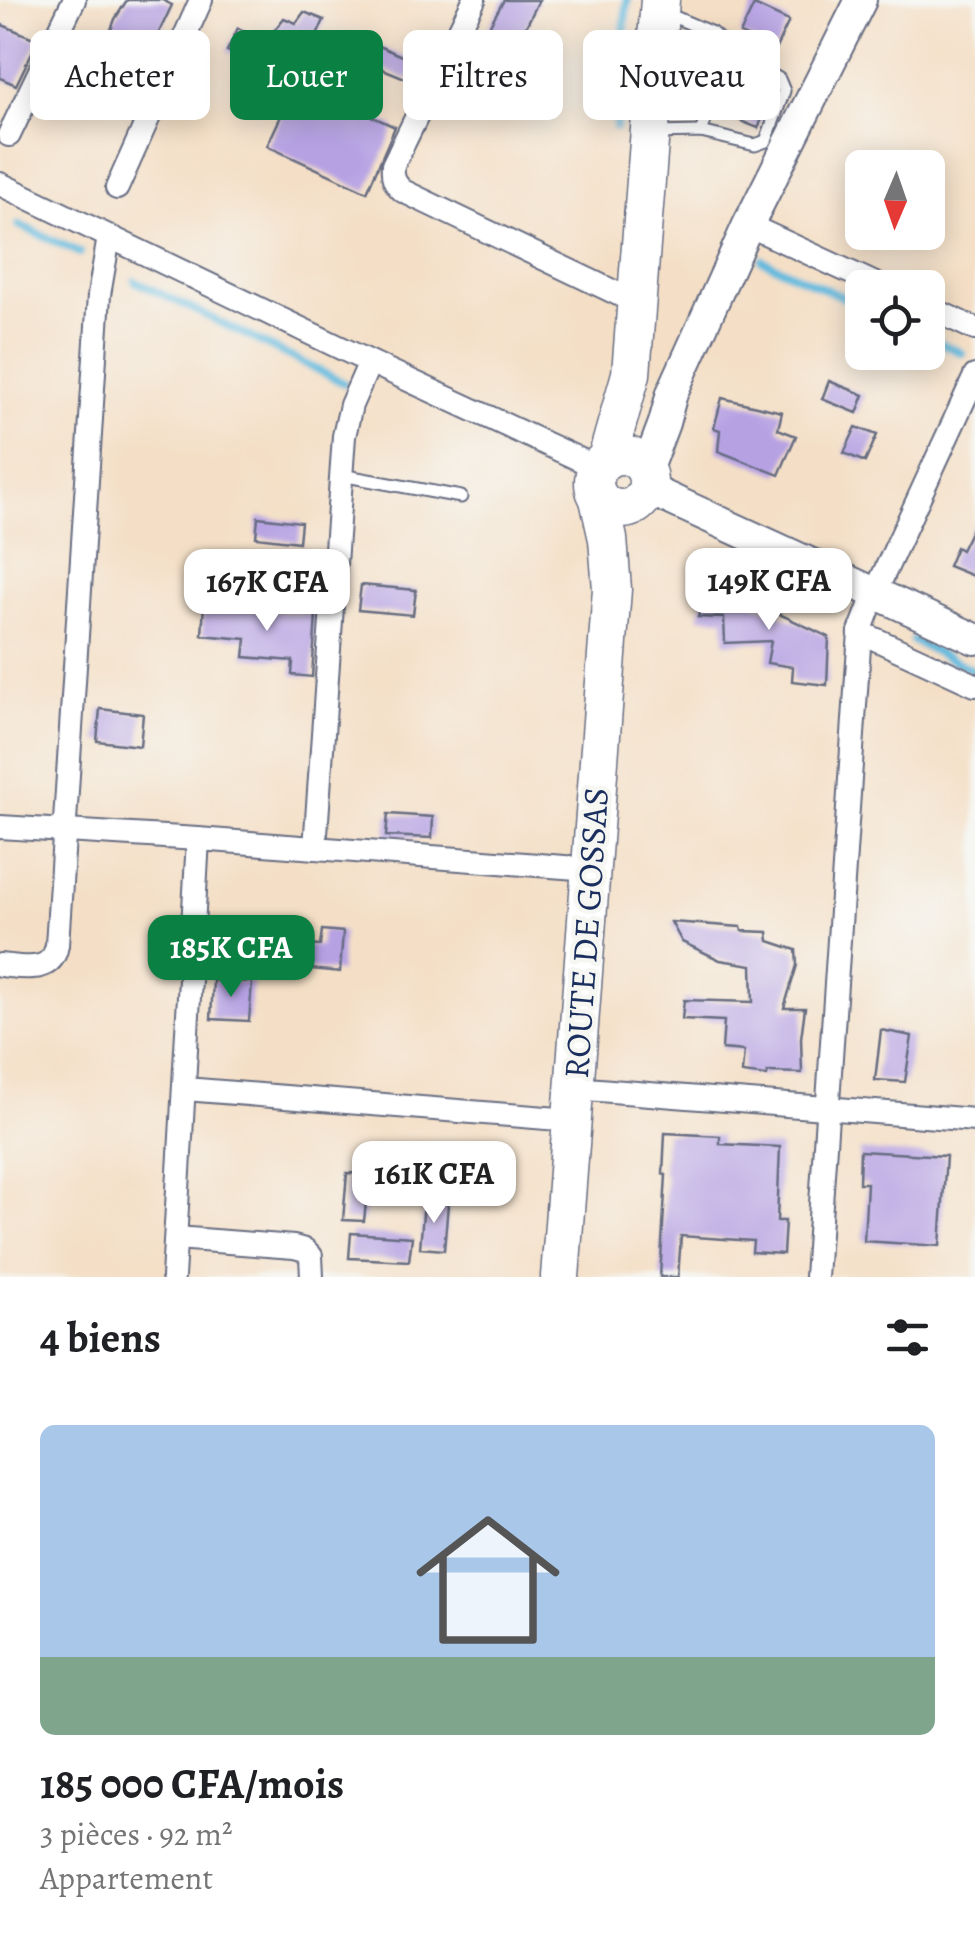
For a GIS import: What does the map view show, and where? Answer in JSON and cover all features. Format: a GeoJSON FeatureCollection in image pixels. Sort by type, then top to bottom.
{"type":"FeatureCollection","features":[{"type":"Feature","properties":{"kind":"main road"},"geometry":{"type":"LineString","coordinates":[[626,478],[660,5]]}},
{"type":"Feature","properties":{"kind":"main road","name":"ROUTE DE GOSSAS"},"geometry":{"type":"LineString","coordinates":[[560,1277],[612,589],[608,539],[640,425],[632,374]]}},
{"type":"Feature","properties":{"kind":"street"},"geometry":{"type":"LineString","coordinates":[[10,135],[74,0]]}},
{"type":"Feature","properties":{"kind":"street"},"geometry":{"type":"LineString","coordinates":[[116,188],[201,0]]}},
{"type":"Feature","properties":{"kind":"street"},"geometry":{"type":"LineString","coordinates":[[474,0],[394,165],[395,184],[636,302]]}},
{"type":"Feature","properties":{"kind":"street"},"geometry":{"type":"LineString","coordinates":[[626,478],[664,423],[672,393],[748,225],[860,0]]}},
{"type":"Feature","properties":{"kind":"street"},"geometry":{"type":"LineString","coordinates":[[1,189],[110,236],[370,362],[975,639]]}},
{"type":"Feature","properties":{"kind":"street"},"geometry":{"type":"LineString","coordinates":[[748,225],[845,270]]}},
{"type":"Feature","properties":{"kind":"street"},"geometry":{"type":"LineString","coordinates":[[0,965],[37,968],[49,964],[56,956],[99,295],[110,236]]}},
{"type":"Feature","properties":{"kind":"street"},"geometry":{"type":"LineString","coordinates":[[945,316],[975,329]]}},
{"type":"Feature","properties":{"kind":"street"},"geometry":{"type":"LineString","coordinates":[[316,848],[341,475],[348,416],[370,362]]}},
{"type":"Feature","properties":{"kind":"street"},"geometry":{"type":"LineString","coordinates":[[816,1277],[860,632],[874,593],[975,376]]}},
{"type":"Feature","properties":{"kind":"street"},"geometry":{"type":"LineString","coordinates":[[640,425],[672,393]]}},
{"type":"Feature","properties":{"kind":"street"},"geometry":{"type":"LineString","coordinates":[[860,632],[975,685]]}},
{"type":"Feature","properties":{"kind":"street"},"geometry":{"type":"LineString","coordinates":[[0,827],[590,869]]}},
{"type":"Feature","properties":{"kind":"street"},"geometry":{"type":"LineString","coordinates":[[173,1277],[198,839]]}},
{"type":"Feature","properties":{"kind":"street"},"geometry":{"type":"LineString","coordinates":[[185,1089],[828,1110],[975,1120]]}},
{"type":"Feature","properties":{"kind":"street"},"geometry":{"type":"LineString","coordinates":[[176,1238],[294,1247],[311,1256],[312,1277]]}},
{"type":"Feature","properties":{"kind":"lane"},"geometry":{"type":"LineString","coordinates":[[660,5],[708,30]]}},
{"type":"Feature","properties":{"kind":"lane"},"geometry":{"type":"LineString","coordinates":[[700,132],[705,120]]}},
{"type":"Feature","properties":{"kind":"lane"},"geometry":{"type":"LineString","coordinates":[[649,132],[700,132],[755,146],[766,142],[774,120]]}},
{"type":"Feature","properties":{"kind":"lane"},"geometry":{"type":"LineString","coordinates":[[341,475],[461,497]]}},
{"type":"Feature","properties":{"kind":"building"},"geometry":{"type":"Polygon","coordinates":[[[127,0],[162,0],[172,5],[160,30],[111,30],[127,0]]]}},
{"type":"Feature","properties":{"kind":"building"},"geometry":{"type":"Polygon","coordinates":[[[504,0],[539,0],[524,30],[487,30],[504,0]]]}},
{"type":"Feature","properties":{"kind":"building"},"geometry":{"type":"Polygon","coordinates":[[[754,5],[789,21],[780,40],[780,30],[742,30],[754,5]]]}},
{"type":"Feature","properties":{"kind":"building"},"geometry":{"type":"Polygon","coordinates":[[[304,12],[324,20],[320,30],[274,30],[284,18],[296,23],[304,12]]]}},
{"type":"Feature","properties":{"kind":"building"},"geometry":{"type":"Polygon","coordinates":[[[0,24],[30,37],[30,56],[16,85],[0,78],[0,24]]]}},
{"type":"Feature","properties":{"kind":"building"},"geometry":{"type":"Polygon","coordinates":[[[383,48],[403,57],[403,77],[383,69],[383,48]]]}},
{"type":"Feature","properties":{"kind":"building"},"geometry":{"type":"Polygon","coordinates":[[[279,120],[380,120],[395,127],[367,192],[267,146],[279,120]]]}},
{"type":"Feature","properties":{"kind":"building"},"geometry":{"type":"Polygon","coordinates":[[[738,120],[762,120],[758,128],[738,120]]]}},
{"type":"Feature","properties":{"kind":"building"},"geometry":{"type":"Polygon","coordinates":[[[829,381],[864,395],[857,413],[822,399],[829,381]]]}},
{"type":"Feature","properties":{"kind":"building"},"geometry":{"type":"Polygon","coordinates":[[[722,398],[782,412],[778,429],[796,436],[779,475],[718,451],[720,430],[714,428],[722,398]]]}},
{"type":"Feature","properties":{"kind":"building"},"geometry":{"type":"Polygon","coordinates":[[[856,427],[877,435],[865,462],[844,453],[856,427]]]}},
{"type":"Feature","properties":{"kind":"building"},"geometry":{"type":"Polygon","coordinates":[[[258,517],[301,522],[299,542],[256,537],[258,517]]]}},
{"type":"Feature","properties":{"kind":"building"},"geometry":{"type":"Polygon","coordinates":[[[975,522],[975,577],[948,566],[956,547],[961,550],[975,522]]]}},
{"type":"Feature","properties":{"kind":"building"},"geometry":{"type":"Polygon","coordinates":[[[709,582],[745,591],[753,602],[829,637],[827,685],[792,681],[793,667],[767,663],[771,641],[725,643],[724,618],[698,617],[709,582]]]}},
{"type":"Feature","properties":{"kind":"building"},"geometry":{"type":"Polygon","coordinates":[[[361,585],[416,590],[413,615],[358,610],[361,585]]]}},
{"type":"Feature","properties":{"kind":"building"},"geometry":{"type":"Polygon","coordinates":[[[204,605],[316,614],[312,677],[292,675],[293,661],[244,657],[246,639],[202,635],[204,605]]]}},
{"type":"Feature","properties":{"kind":"building"},"geometry":{"type":"Polygon","coordinates":[[[100,709],[143,714],[140,746],[97,741],[100,709]]]}},
{"type":"Feature","properties":{"kind":"building"},"geometry":{"type":"Polygon","coordinates":[[[388,814],[433,817],[432,838],[386,836],[388,814]]]}},
{"type":"Feature","properties":{"kind":"building"},"geometry":{"type":"Polygon","coordinates":[[[671,922],[768,932],[769,941],[796,950],[797,965],[784,1008],[805,1008],[802,1073],[742,1073],[744,1051],[722,1049],[724,1021],[682,1019],[684,1000],[753,1002],[752,965],[720,960],[682,942],[671,922]]]}},
{"type":"Feature","properties":{"kind":"building"},"geometry":{"type":"Polygon","coordinates":[[[322,930],[343,932],[340,972],[290,967],[293,944],[320,946],[322,930]]]}},
{"type":"Feature","properties":{"kind":"building"},"geometry":{"type":"Polygon","coordinates":[[[213,980],[252,982],[249,1021],[211,1019],[213,980]]]}},
{"type":"Feature","properties":{"kind":"building"},"geometry":{"type":"Polygon","coordinates":[[[881,1030],[912,1036],[905,1082],[875,1080],[881,1030]]]}},
{"type":"Feature","properties":{"kind":"building"},"geometry":{"type":"Polygon","coordinates":[[[665,1133],[720,1136],[720,1144],[780,1147],[777,1221],[785,1221],[783,1254],[752,1252],[753,1241],[681,1236],[678,1277],[660,1277],[665,1133]]]}},
{"type":"Feature","properties":{"kind":"building"},"geometry":{"type":"Polygon","coordinates":[[[860,1151],[946,1156],[940,1246],[864,1241],[867,1183],[859,1183],[860,1151]]]}},
{"type":"Feature","properties":{"kind":"building"},"geometry":{"type":"Polygon","coordinates":[[[347,1173],[369,1174],[364,1221],[343,1220],[347,1173]]]}},
{"type":"Feature","properties":{"kind":"building"},"geometry":{"type":"Polygon","coordinates":[[[424,1202],[448,1204],[444,1250],[420,1248],[424,1202]]]}},
{"type":"Feature","properties":{"kind":"building"},"geometry":{"type":"Polygon","coordinates":[[[351,1233],[412,1237],[409,1261],[349,1258],[351,1233]]]}},
{"type":"Feature","properties":{"kind":"waterway"},"geometry":{"type":"LineString","coordinates":[[616,127],[627,0]]}},
{"type":"Feature","properties":{"kind":"waterway"},"geometry":{"type":"LineString","coordinates":[[19,225],[80,253]]}},
{"type":"Feature","properties":{"kind":"waterway"},"geometry":{"type":"LineString","coordinates":[[762,260],[845,298]]}},
{"type":"Feature","properties":{"kind":"waterway"},"geometry":{"type":"LineString","coordinates":[[135,281],[344,383]]}},
{"type":"Feature","properties":{"kind":"waterway"},"geometry":{"type":"LineString","coordinates":[[945,345],[962,353]]}},
{"type":"Feature","properties":{"kind":"waterway"},"geometry":{"type":"LineString","coordinates":[[913,641],[975,671]]}}]}
